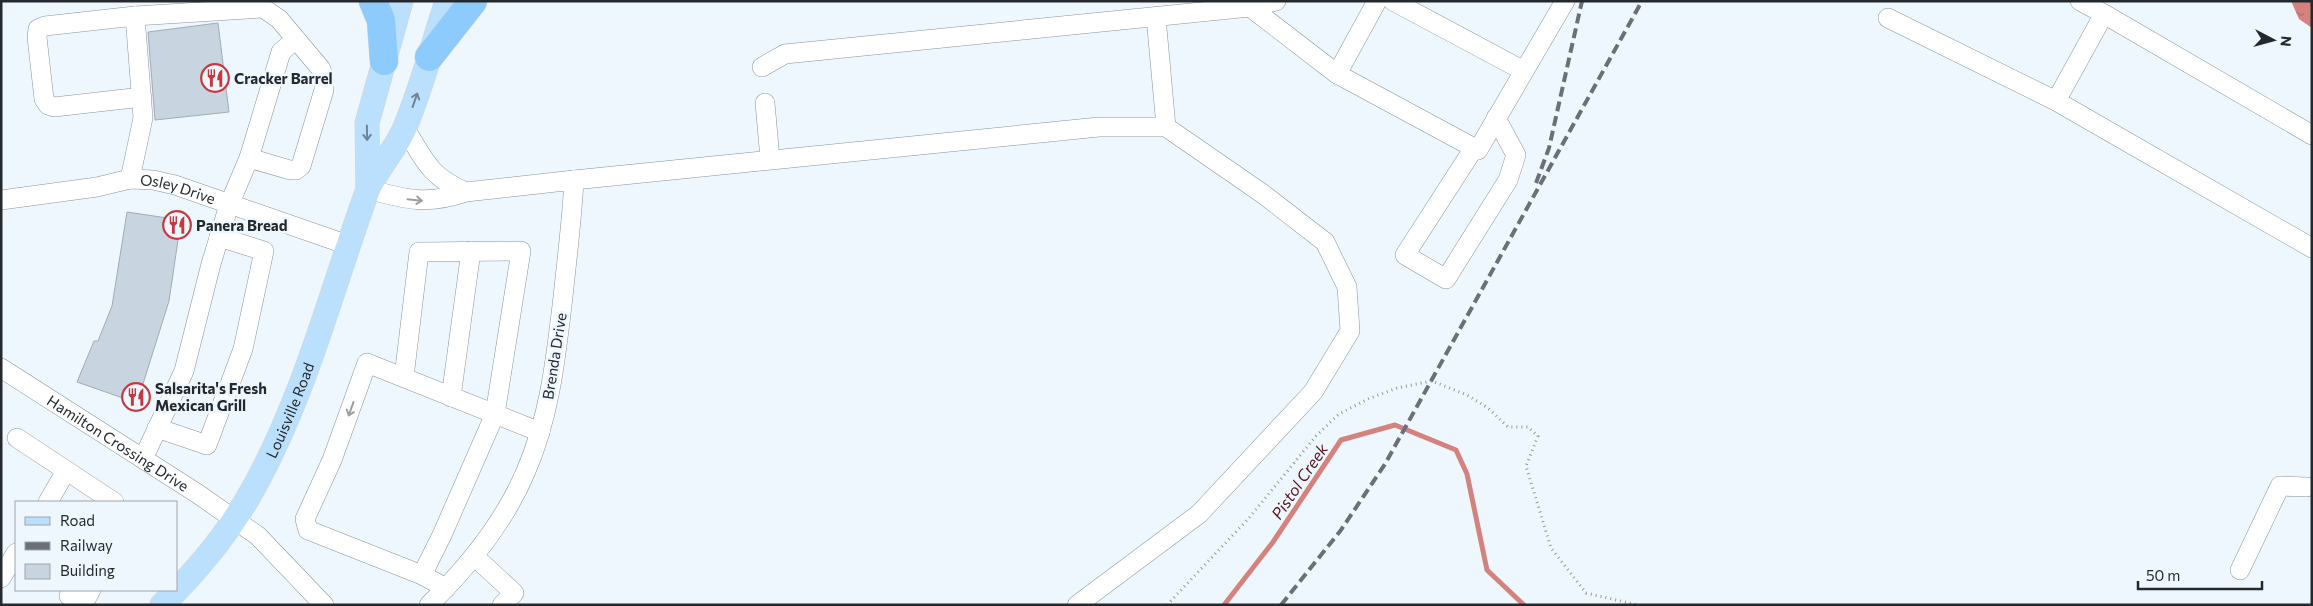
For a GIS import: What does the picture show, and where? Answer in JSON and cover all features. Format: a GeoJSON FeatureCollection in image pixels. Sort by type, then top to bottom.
{"type":"FeatureCollection","features":[{"type":"Feature","properties":{"kind":"highway"},"geometry":{"type":"LineString","coordinates":[[373,1],[381,20],[384,61]]}},
{"type":"Feature","properties":{"kind":"highway"},"geometry":{"type":"LineString","coordinates":[[429,57],[473,1]]}},
{"type":"Feature","properties":{"kind":"main road","name":"Louisville Road"},"geometry":{"type":"LineString","coordinates":[[368,189],[367,123],[401,1]]}},
{"type":"Feature","properties":{"kind":"main road","name":"Louisville Road"},"geometry":{"type":"LineString","coordinates":[[178,587],[234,520],[253,489],[299,390],[368,189],[405,128],[447,1]]}},
{"type":"Feature","properties":{"kind":"main road","name":"Louisville Road"},"geometry":{"type":"LineString","coordinates":[[162,605],[175,591]]}},
{"type":"Feature","properties":{"kind":"street"},"geometry":{"type":"LineString","coordinates":[[762,67],[785,54],[1250,7],[1276,1]]}},
{"type":"Feature","properties":{"kind":"street"},"geometry":{"type":"LineString","coordinates":[[1337,74],[1377,1]]}},
{"type":"Feature","properties":{"kind":"street"},"geometry":{"type":"LineString","coordinates":[[1393,1],[1524,71]]}},
{"type":"Feature","properties":{"kind":"street"},"geometry":{"type":"LineString","coordinates":[[1250,7],[1337,74],[1478,150],[1565,1]]}},
{"type":"Feature","properties":{"kind":"street"},"geometry":{"type":"LineString","coordinates":[[2080,1],[2312,134]]}},
{"type":"Feature","properties":{"kind":"street"},"geometry":{"type":"LineString","coordinates":[[142,97],[54,107],[48,105],[44,99],[37,37],[38,30],[44,26],[135,16],[263,8],[279,19],[321,69],[324,79],[324,90],[301,166],[296,170],[290,170],[249,158]]}},
{"type":"Feature","properties":{"kind":"street"},"geometry":{"type":"LineString","coordinates":[[2056,101],[2104,14]]}},
{"type":"Feature","properties":{"kind":"street"},"geometry":{"type":"LineString","coordinates":[[130,179],[143,118],[135,16]]}},
{"type":"Feature","properties":{"kind":"street"},"geometry":{"type":"LineString","coordinates":[[1156,17],[1166,127]]}},
{"type":"Feature","properties":{"kind":"street"},"geometry":{"type":"LineString","coordinates":[[1888,18],[2056,101],[2312,248]]}},
{"type":"Feature","properties":{"kind":"street"},"geometry":{"type":"LineString","coordinates":[[143,459],[184,371],[219,237],[229,205],[249,158],[281,52],[296,39]]}},
{"type":"Feature","properties":{"kind":"street"},"geometry":{"type":"LineString","coordinates":[[766,104],[770,159]]}},
{"type":"Feature","properties":{"kind":"street"},"geometry":{"type":"LineString","coordinates":[[1474,148],[1405,255],[1446,279],[1508,180],[1516,155],[1496,118]]}},
{"type":"Feature","properties":{"kind":"street"},"geometry":{"type":"LineString","coordinates":[[368,189],[400,199],[423,202],[449,198],[466,192],[770,159],[1098,127],[1166,127],[1264,194],[1325,242],[1347,287],[1350,331],[1313,392],[1198,514],[1077,605]]}},
{"type":"Feature","properties":{"kind":"street"},"geometry":{"type":"LineString","coordinates":[[405,128],[436,176],[447,184],[466,192]]}},
{"type":"Feature","properties":{"kind":"street","name":"Osley Drive"},"geometry":{"type":"LineString","coordinates":[[1,200],[97,187],[130,179],[153,180],[175,185],[348,245]]}},
{"type":"Feature","properties":{"kind":"street","name":"Brenda Drive"},"geometry":{"type":"LineString","coordinates":[[428,605],[474,556],[499,522],[517,490],[540,432],[551,387],[558,339],[574,180]]}},
{"type":"Feature","properties":{"kind":"street"},"geometry":{"type":"LineString","coordinates":[[157,428],[207,445],[243,349],[264,250],[219,237]]}},
{"type":"Feature","properties":{"kind":"street"},"geometry":{"type":"LineString","coordinates":[[451,396],[471,250]]}},
{"type":"Feature","properties":{"kind":"street"},"geometry":{"type":"LineString","coordinates":[[404,377],[420,252],[521,251],[494,414],[442,535],[422,575]]}},
{"type":"Feature","properties":{"kind":"street"},"geometry":{"type":"LineString","coordinates":[[446,588],[422,575],[308,530],[305,519],[332,460],[367,363],[540,432]]}},
{"type":"Feature","properties":{"kind":"street","name":"Hamilton Crossing Drive"},"geometry":{"type":"LineString","coordinates":[[1,368],[143,459],[258,536],[324,605]]}},
{"type":"Feature","properties":{"kind":"street"},"geometry":{"type":"LineString","coordinates":[[17,438],[112,501]]}},
{"type":"Feature","properties":{"kind":"street"},"geometry":{"type":"LineString","coordinates":[[49,501],[66,471]]}},
{"type":"Feature","properties":{"kind":"street"},"geometry":{"type":"LineString","coordinates":[[2240,570],[2280,486],[2310,485]]}},
{"type":"Feature","properties":{"kind":"street"},"geometry":{"type":"LineString","coordinates":[[474,556],[514,593],[502,605]]}},
{"type":"Feature","properties":{"kind":"street"},"geometry":{"type":"LineString","coordinates":[[1,578],[15,559]]}},
{"type":"Feature","properties":{"kind":"street"},"geometry":{"type":"LineString","coordinates":[[69,596],[80,601],[86,599],[91,591]]}},
{"type":"Feature","properties":{"kind":"path"},"geometry":{"type":"LineString","coordinates":[[1168,605],[1249,518],[1316,436],[1339,414],[1368,399],[1397,388],[1432,381],[1467,395],[1488,408],[1508,428],[1528,427],[1538,436],[1526,466],[1551,548],[1586,593],[1638,605]]}},
{"type":"Feature","properties":{"kind":"water"},"geometry":{"type":"Polygon","coordinates":[[[2291,1],[2312,1],[2312,28],[2299,19],[2291,1]]]}},
{"type":"Feature","properties":{"kind":"building"},"geometry":{"type":"Polygon","coordinates":[[[218,23],[229,112],[155,120],[148,32],[218,23]]]}},
{"type":"Feature","properties":{"kind":"building"},"geometry":{"type":"Polygon","coordinates":[[[127,212],[181,220],[169,301],[137,403],[77,382],[94,341],[98,341],[112,306],[127,212]]]}},
{"type":"Feature","properties":{"kind":"waterway","name":"Pistol Creek"},"geometry":{"type":"LineString","coordinates":[[1224,605],[1273,542],[1341,440],[1395,425],[1456,450],[1467,474],[1487,570],[1524,605]]}},
{"type":"Feature","properties":{"kind":"railway"},"geometry":{"type":"LineString","coordinates":[[1536,183],[1549,148],[1582,1]]}},
{"type":"Feature","properties":{"kind":"railway"},"geometry":{"type":"LineString","coordinates":[[1281,605],[1341,530],[1385,464],[1642,1]]}},
{"type":"Feature","properties":{"kind":"place","name":"Cracker Barrel"},"geometry":{"type":"Point","coordinates":[215,78]}},
{"type":"Feature","properties":{"kind":"place","name":"Panera Bread"},"geometry":{"type":"Point","coordinates":[177,225]}},
{"type":"Feature","properties":{"kind":"place","name":"Salsarita's Fresh Mexican Grill"},"geometry":{"type":"Point","coordinates":[136,397]}}]}
